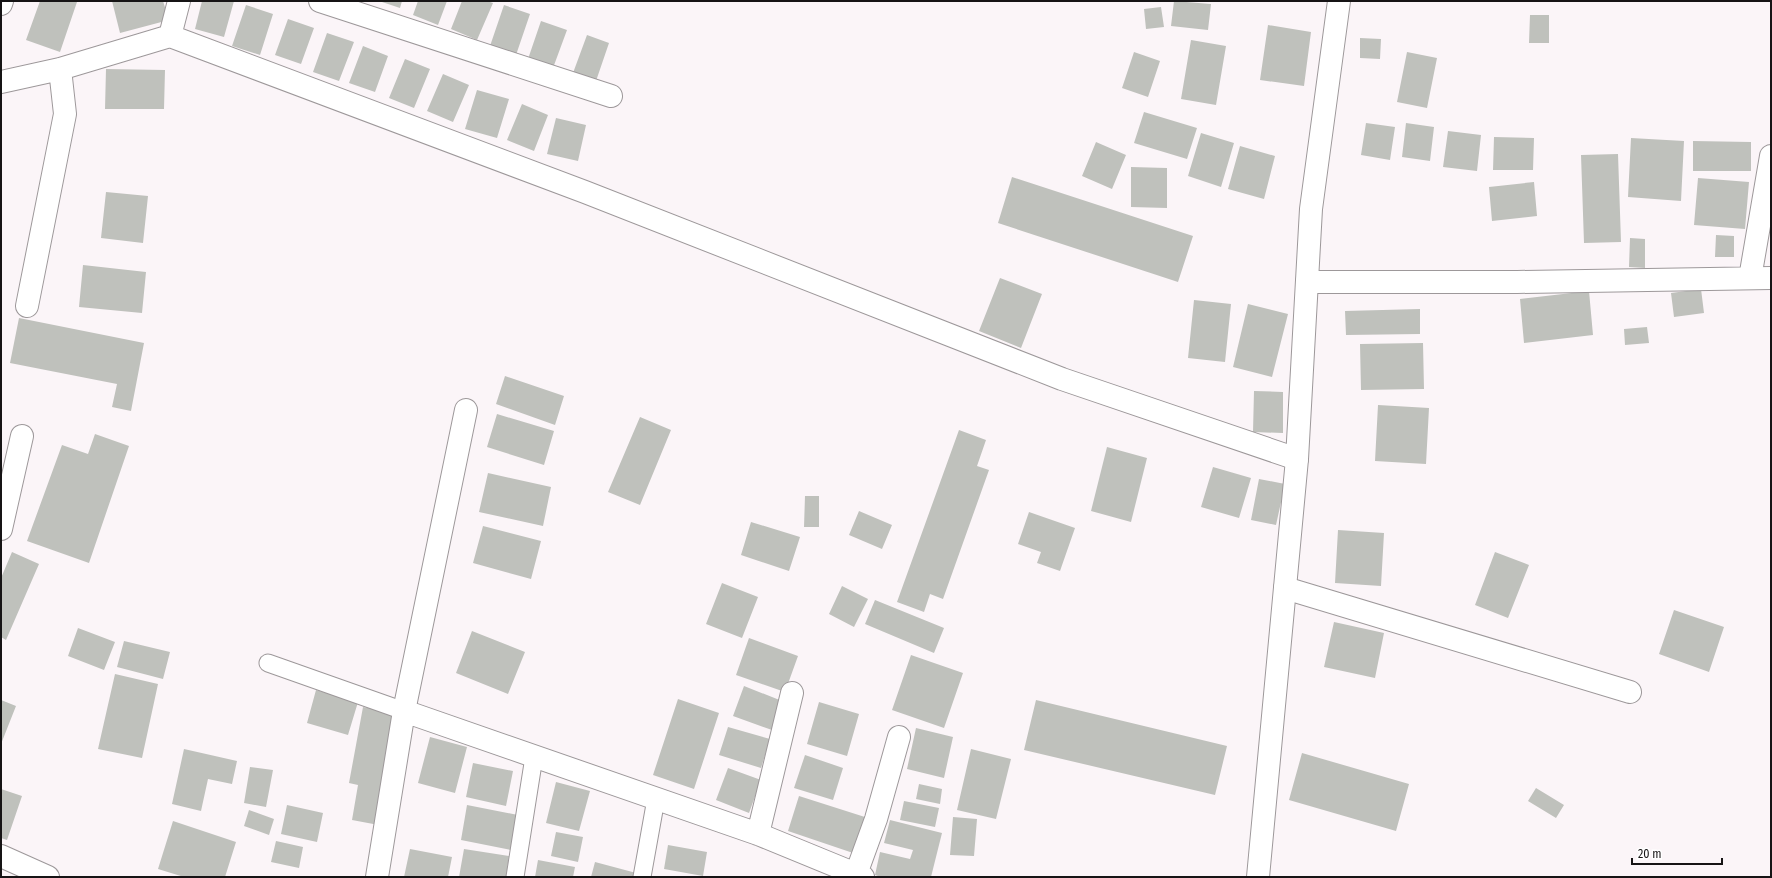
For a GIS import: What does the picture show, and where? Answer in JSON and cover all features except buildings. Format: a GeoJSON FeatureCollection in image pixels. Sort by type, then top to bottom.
{"type":"FeatureCollection","features":[{"type":"Feature","properties":{"kind":"street"},"geometry":{"type":"LineString","coordinates":[[170,36],[179,1]]}},
{"type":"Feature","properties":{"kind":"street"},"geometry":{"type":"LineString","coordinates":[[320,1],[611,96]]}},
{"type":"Feature","properties":{"kind":"street"},"geometry":{"type":"LineString","coordinates":[[1258,877],[1297,459],[1311,210],[1339,1]]}},
{"type":"Feature","properties":{"kind":"street"},"geometry":{"type":"LineString","coordinates":[[1,82],[60,69],[170,36],[585,192],[1062,379],[1297,459]]}},
{"type":"Feature","properties":{"kind":"street"},"geometry":{"type":"LineString","coordinates":[[27,306],[65,114],[60,69]]}},
{"type":"Feature","properties":{"kind":"street"},"geometry":{"type":"LineString","coordinates":[[1750,278],[1771,156]]}},
{"type":"Feature","properties":{"kind":"street"},"geometry":{"type":"LineString","coordinates":[[1307,282],[1517,282],[1771,278]]}},
{"type":"Feature","properties":{"kind":"street"},"geometry":{"type":"LineString","coordinates":[[377,877],[404,711],[466,410]]}},
{"type":"Feature","properties":{"kind":"street"},"geometry":{"type":"LineString","coordinates":[[1,529],[22,436]]}},
{"type":"Feature","properties":{"kind":"street"},"geometry":{"type":"LineString","coordinates":[[1285,588],[1630,692]]}},
{"type":"Feature","properties":{"kind":"street"},"geometry":{"type":"LineString","coordinates":[[758,834],[792,692]]}},
{"type":"Feature","properties":{"kind":"street"},"geometry":{"type":"LineString","coordinates":[[404,711],[758,834],[860,876],[899,737]]}},
{"type":"Feature","properties":{"kind":"street"},"geometry":{"type":"LineString","coordinates":[[1,856],[48,877]]}},
{"type":"Feature","properties":{"kind":"lane"},"geometry":{"type":"LineString","coordinates":[[268,663],[404,711]]}},
{"type":"Feature","properties":{"kind":"lane"},"geometry":{"type":"LineString","coordinates":[[515,877],[534,757]]}},
{"type":"Feature","properties":{"kind":"lane"},"geometry":{"type":"LineString","coordinates":[[642,877],[656,799]]}}]}
